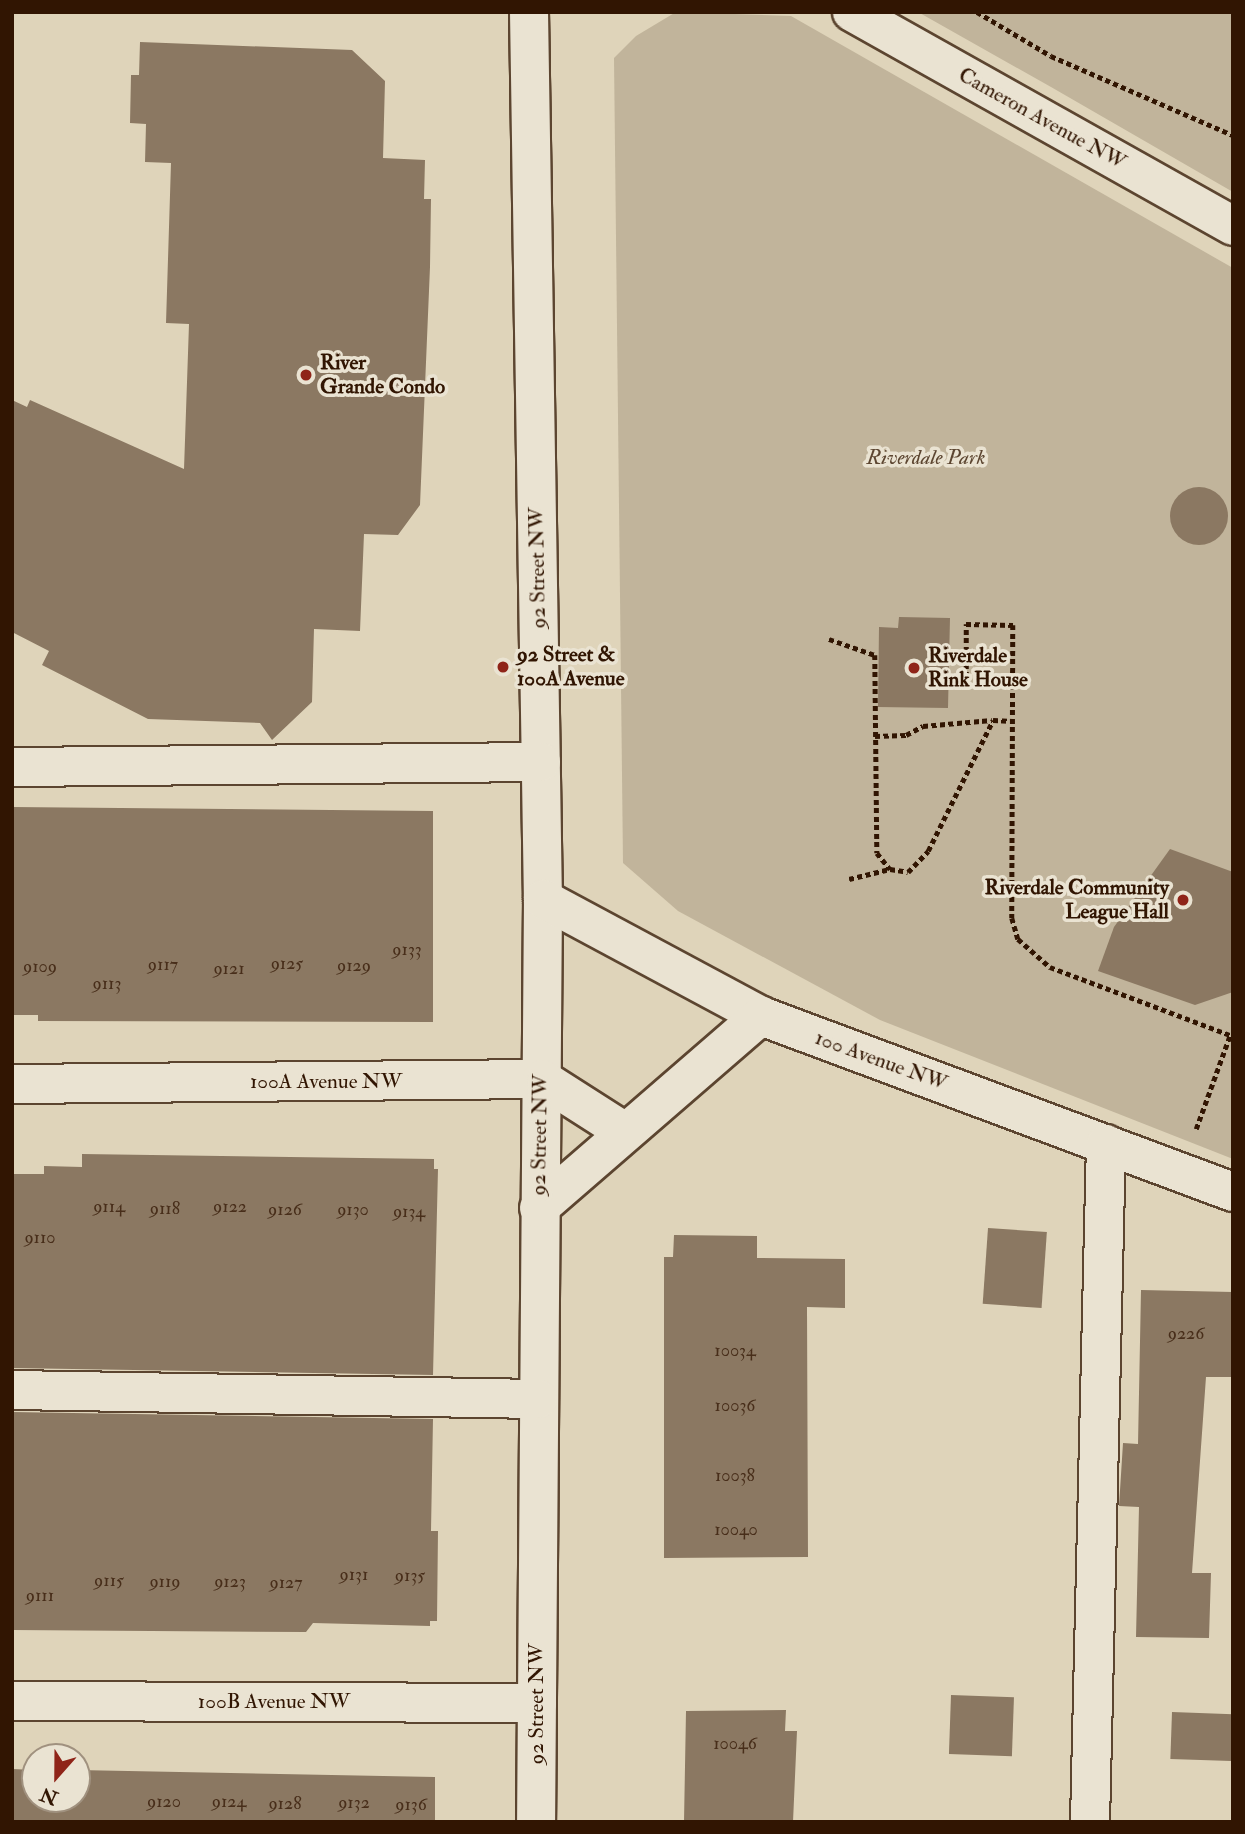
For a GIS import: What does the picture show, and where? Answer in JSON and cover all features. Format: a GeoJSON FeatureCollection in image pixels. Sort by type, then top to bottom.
{"type":"FeatureCollection","features":[{"type":"Feature","properties":{"kind":"street","name":"92 Street NW"},"geometry":{"type":"LineString","coordinates":[[529,12],[542,899],[536,1822]]}},
{"type":"Feature","properties":{"kind":"street","name":"Cameron Avenue NW"},"geometry":{"type":"LineString","coordinates":[[852,12],[1233,226]]}},
{"type":"Feature","properties":{"kind":"street"},"geometry":{"type":"LineString","coordinates":[[12,768],[541,762]]}},
{"type":"Feature","properties":{"kind":"street","name":"100 Avenue NW"},"geometry":{"type":"LineString","coordinates":[[542,899],[761,1016],[1233,1192]]}},
{"type":"Feature","properties":{"kind":"street","name":"92 Street NW"},"geometry":{"type":"LineString","coordinates":[[538,1208],[761,1016]]}},
{"type":"Feature","properties":{"kind":"street"},"geometry":{"type":"LineString","coordinates":[[541,1079],[625,1132]]}},
{"type":"Feature","properties":{"kind":"street","name":"100A Avenue NW"},"geometry":{"type":"LineString","coordinates":[[12,1084],[541,1079]]}},
{"type":"Feature","properties":{"kind":"street"},"geometry":{"type":"LineString","coordinates":[[1090,1822],[1106,1144]]}},
{"type":"Feature","properties":{"kind":"street"},"geometry":{"type":"LineString","coordinates":[[12,1390],[538,1399]]}},
{"type":"Feature","properties":{"kind":"street","name":"100B Avenue NW"},"geometry":{"type":"LineString","coordinates":[[12,1701],[537,1703]]}},
{"type":"Feature","properties":{"kind":"path"},"geometry":{"type":"LineString","coordinates":[[978,12],[1051,56],[1233,135]]}},
{"type":"Feature","properties":{"kind":"path"},"geometry":{"type":"LineString","coordinates":[[966,677],[966,624],[1013,625],[1012,918],[1018,939],[1049,967],[1231,1035],[1195,1129]]}},
{"type":"Feature","properties":{"kind":"path"},"geometry":{"type":"LineString","coordinates":[[829,639],[875,655],[877,853],[890,869]]}},
{"type":"Feature","properties":{"kind":"path"},"geometry":{"type":"LineString","coordinates":[[875,736],[906,735],[923,726],[993,720],[1013,721]]}},
{"type":"Feature","properties":{"kind":"path"},"geometry":{"type":"LineString","coordinates":[[849,879],[890,869],[908,872],[928,851],[993,720]]}},
{"type":"Feature","properties":{"kind":"green space","name":"Riverdale Park"},"geometry":{"type":"Polygon","coordinates":[[[676,12],[791,16],[1233,268],[1233,1159],[880,1020],[678,911],[623,863],[614,58],[636,36],[676,12]]]}},
{"type":"Feature","properties":{"kind":"green space"},"geometry":{"type":"Polygon","coordinates":[[[918,12],[1233,12],[1233,192],[1051,87],[918,12]]]}},
{"type":"Feature","properties":{"kind":"building","name":"River Grande Condo"},"geometry":{"type":"Polygon","coordinates":[[[140,42],[352,50],[385,81],[383,158],[425,160],[424,199],[431,199],[420,505],[398,535],[364,534],[360,631],[314,629],[312,702],[272,740],[260,723],[148,719],[42,665],[49,651],[12,632],[12,400],[27,407],[30,400],[184,469],[189,324],[166,323],[171,163],[145,162],[146,124],[130,123],[131,75],[139,75],[140,42]]]}},
{"type":"Feature","properties":{"kind":"building"},"geometry":{"type":"Polygon","coordinates":[[[1193,487],[1205,487],[1220,495],[1228,510],[1228,522],[1220,537],[1205,545],[1193,545],[1178,537],[1170,522],[1170,510],[1178,495],[1193,487]]]}},
{"type":"Feature","properties":{"kind":"building","name":"Riverdale Rink House"},"geometry":{"type":"Polygon","coordinates":[[[899,617],[950,618],[948,708],[878,707],[879,627],[898,628],[899,617]]]}},
{"type":"Feature","properties":{"kind":"building"},"geometry":{"type":"Polygon","coordinates":[[[12,807],[433,811],[433,1022],[38,1021],[38,1015],[12,1015],[12,807]]]}},
{"type":"Feature","properties":{"kind":"building","name":"Riverdale Community League Hall"},"geometry":{"type":"Polygon","coordinates":[[[1170,849],[1233,872],[1233,992],[1195,1005],[1098,971],[1114,927],[1170,849]]]}},
{"type":"Feature","properties":{"kind":"building"},"geometry":{"type":"Polygon","coordinates":[[[82,1154],[434,1159],[434,1169],[438,1169],[433,1375],[12,1368],[12,1174],[44,1174],[44,1166],[82,1167],[82,1154]]]}},
{"type":"Feature","properties":{"kind":"building"},"geometry":{"type":"Polygon","coordinates":[[[988,1228],[1047,1232],[1042,1308],[983,1304],[988,1228]]]}},
{"type":"Feature","properties":{"kind":"building"},"geometry":{"type":"Polygon","coordinates":[[[674,1235],[757,1236],[757,1258],[845,1259],[845,1308],[807,1307],[808,1557],[664,1558],[664,1257],[673,1257],[674,1235]]]}},
{"type":"Feature","properties":{"kind":"building"},"geometry":{"type":"Polygon","coordinates":[[[1141,1290],[1233,1292],[1233,1377],[1206,1377],[1192,1573],[1211,1573],[1209,1638],[1136,1637],[1139,1507],[1119,1506],[1123,1443],[1138,1444],[1141,1290]]]}},
{"type":"Feature","properties":{"kind":"building"},"geometry":{"type":"Polygon","coordinates":[[[12,1412],[433,1419],[431,1531],[438,1531],[437,1621],[430,1621],[430,1626],[313,1623],[306,1632],[12,1630],[12,1412]]]}},
{"type":"Feature","properties":{"kind":"building"},"geometry":{"type":"Polygon","coordinates":[[[951,1695],[1014,1697],[1012,1756],[949,1754],[951,1695]]]}},
{"type":"Feature","properties":{"kind":"building"},"geometry":{"type":"Polygon","coordinates":[[[786,1710],[785,1731],[797,1731],[793,1822],[684,1822],[686,1711],[786,1710]]]}},
{"type":"Feature","properties":{"kind":"building"},"geometry":{"type":"Polygon","coordinates":[[[1172,1712],[1233,1714],[1231,1761],[1170,1759],[1172,1712]]]}},
{"type":"Feature","properties":{"kind":"building"},"geometry":{"type":"Polygon","coordinates":[[[12,1769],[21,1769],[21,1813],[91,1813],[91,1770],[435,1777],[435,1822],[12,1822],[12,1769]]]}},
{"type":"Feature","properties":{"kind":"place","name":"River Grande Condo"},"geometry":{"type":"Point","coordinates":[306,375]}},
{"type":"Feature","properties":{"kind":"place","name":"92 Street & 100A Avenue"},"geometry":{"type":"Point","coordinates":[503,667]}},
{"type":"Feature","properties":{"kind":"place","name":"Riverdale Rink House"},"geometry":{"type":"Point","coordinates":[914,668]}},
{"type":"Feature","properties":{"kind":"place","name":"Riverdale Community League Hall"},"geometry":{"type":"Point","coordinates":[1183,900]}}]}
